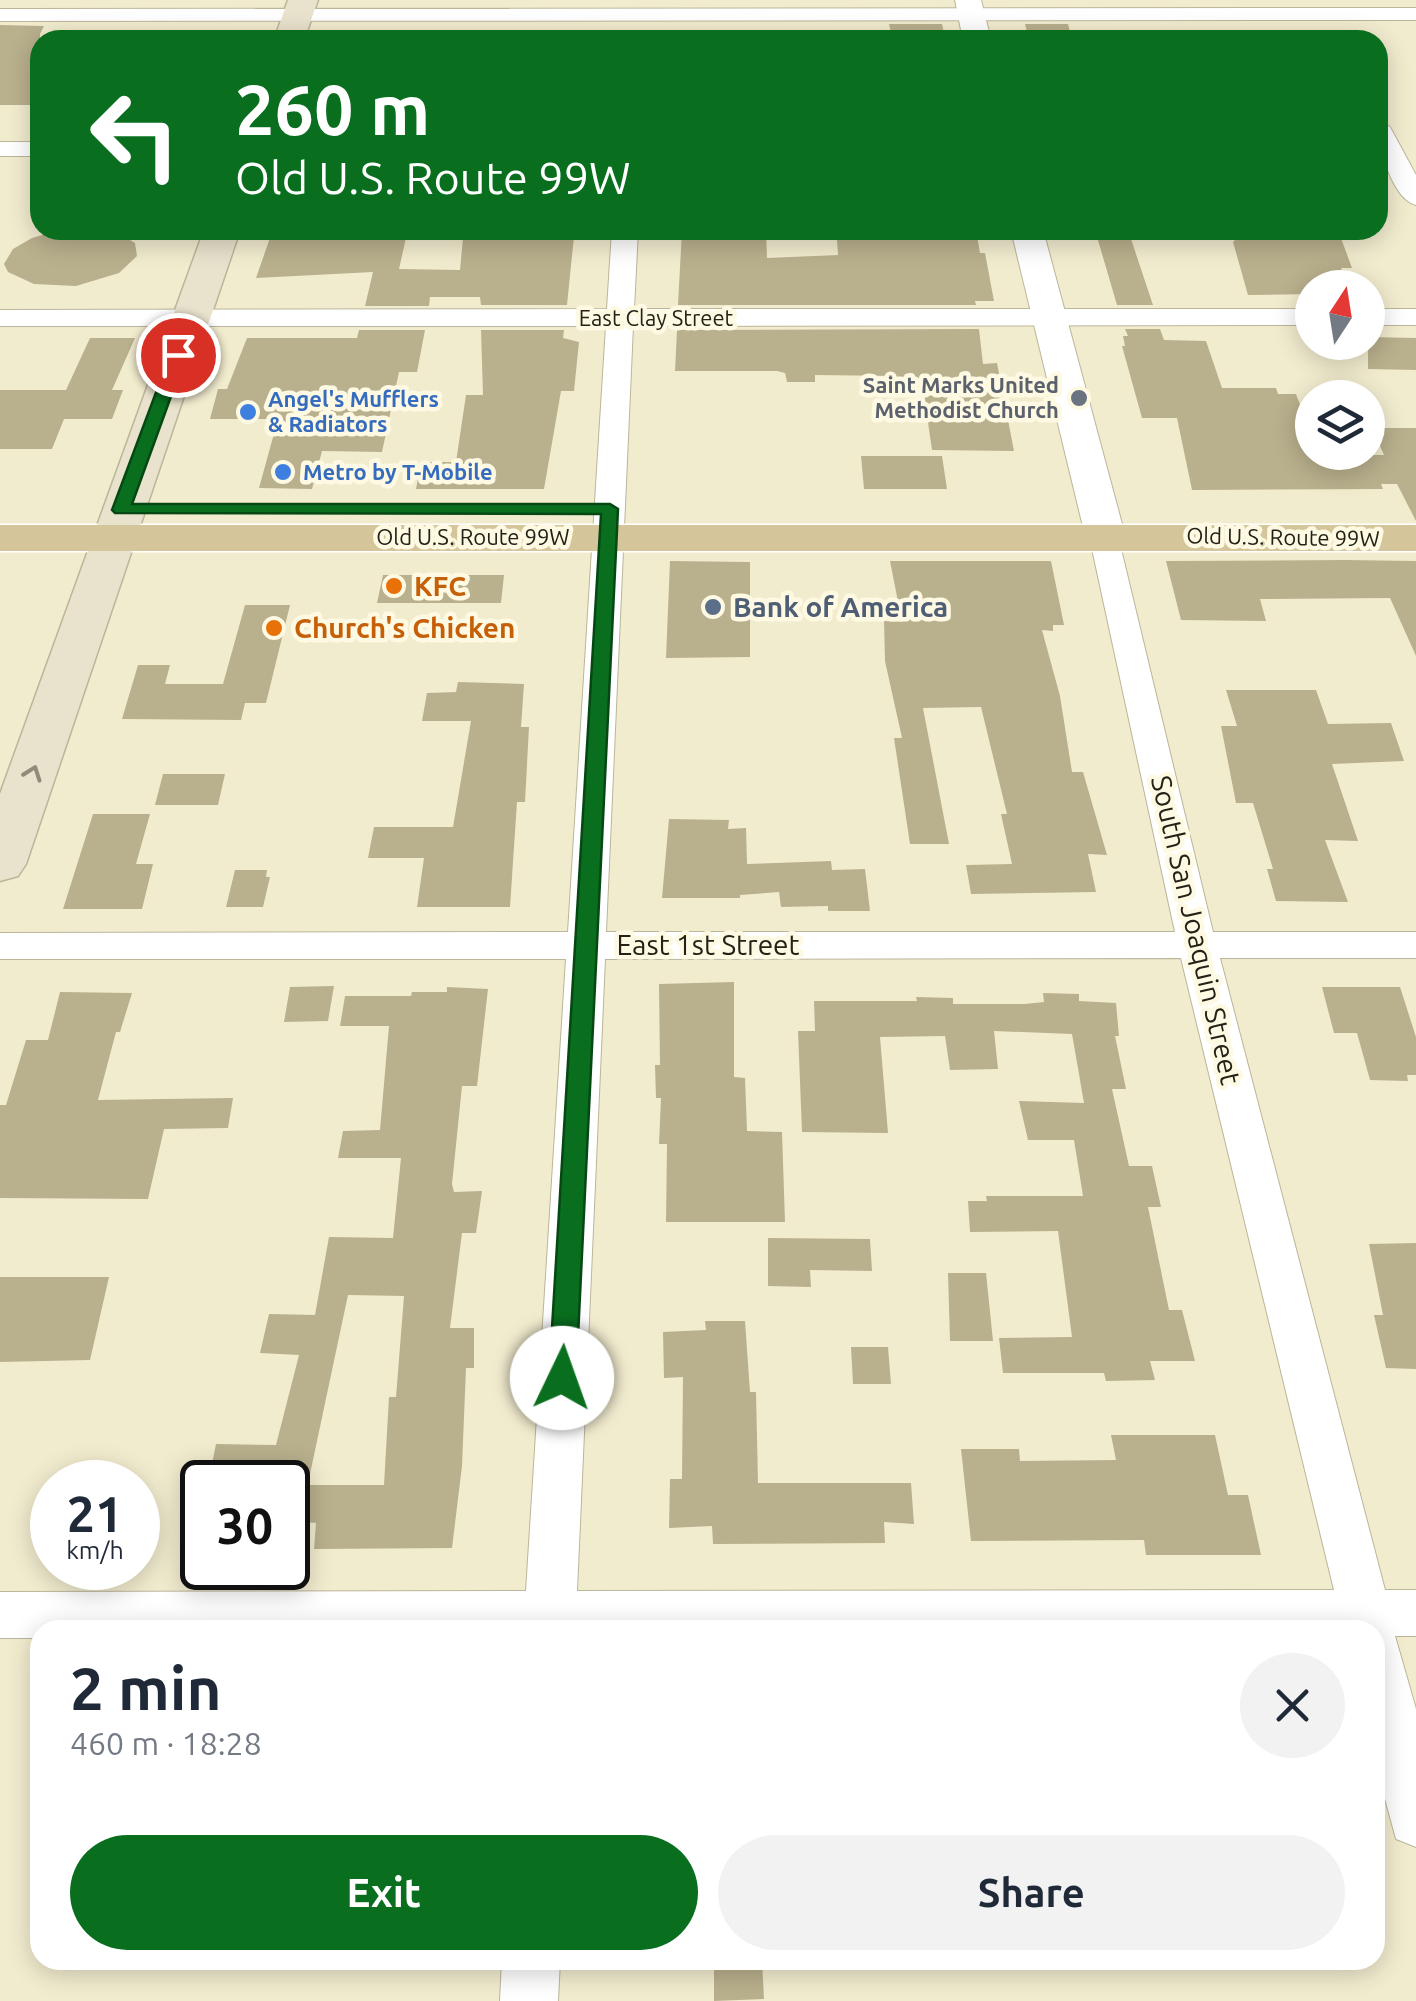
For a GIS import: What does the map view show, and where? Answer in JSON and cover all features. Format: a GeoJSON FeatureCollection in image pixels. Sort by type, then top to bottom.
{"type":"FeatureCollection","features":[{"type":"Feature","properties":{"kind":"main road"},"geometry":{"type":"LineString","coordinates":[[0,864],[218,240]]}},
{"type":"Feature","properties":{"kind":"main road","name":"Old U.S. Route 99W"},"geometry":{"type":"LineString","coordinates":[[118,524],[1102,522],[1416,508]]}},
{"type":"Feature","properties":{"kind":"main road"},"geometry":{"type":"LineString","coordinates":[[0,510],[118,524]]}},
{"type":"Feature","properties":{"kind":"main road","name":"Old U.S. Route 99W"},"geometry":{"type":"LineString","coordinates":[[1102,522],[1416,538]]}},
{"type":"Feature","properties":{"kind":"main road"},"geometry":{"type":"LineString","coordinates":[[0,538],[118,524]]}},
{"type":"Feature","properties":{"kind":"street"},"geometry":{"type":"LineString","coordinates":[[0,14],[296,18],[635,7],[969,6],[1313,7],[1416,14]]}},
{"type":"Feature","properties":{"kind":"street"},"geometry":{"type":"LineString","coordinates":[[1313,7],[1326,30]]}},
{"type":"Feature","properties":{"kind":"street"},"geometry":{"type":"LineString","coordinates":[[1388,142],[1416,148]]}},
{"type":"Feature","properties":{"kind":"street"},"geometry":{"type":"LineString","coordinates":[[0,149],[30,149]]}},
{"type":"Feature","properties":{"kind":"street"},"geometry":{"type":"LineString","coordinates":[[1388,152],[1416,198]]}},
{"type":"Feature","properties":{"kind":"street"},"geometry":{"type":"LineString","coordinates":[[549,1620],[624,240]]}},
{"type":"Feature","properties":{"kind":"street","name":"South San Joaquin Street"},"geometry":{"type":"LineString","coordinates":[[1029,240],[1102,522],[1197,945],[1380,1620]]}},
{"type":"Feature","properties":{"kind":"street"},"geometry":{"type":"LineString","coordinates":[[1385,317],[1416,317]]}},
{"type":"Feature","properties":{"kind":"street","name":"East Clay Street"},"geometry":{"type":"LineString","coordinates":[[0,318],[1295,318]]}},
{"type":"Feature","properties":{"kind":"street","name":"East 1st Street"},"geometry":{"type":"LineString","coordinates":[[0,946],[1416,945]]}},
{"type":"Feature","properties":{"kind":"street"},"geometry":{"type":"LineString","coordinates":[[0,1614],[412,1620]]}},
{"type":"Feature","properties":{"kind":"street","name":"South San Joaquin Street"},"geometry":{"type":"LineString","coordinates":[[1385,1643],[1416,1820]]}},
{"type":"Feature","properties":{"kind":"street"},"geometry":{"type":"LineString","coordinates":[[529,2001],[531,1970]]}},
{"type":"Feature","properties":{"kind":"building"},"geometry":{"type":"Polygon","coordinates":[[[889,24],[942,24],[943,30],[890,30],[889,24]]]}},
{"type":"Feature","properties":{"kind":"building"},"geometry":{"type":"Polygon","coordinates":[[[1025,24],[1068,24],[1070,30],[1026,30],[1025,24]]]}},
{"type":"Feature","properties":{"kind":"building"},"geometry":{"type":"Polygon","coordinates":[[[0,25],[44,26],[42,30],[30,30],[30,105],[0,105],[0,25]]]}},
{"type":"Feature","properties":{"kind":"building"},"geometry":{"type":"Polygon","coordinates":[[[30,239],[130,240],[135,243],[137,256],[119,273],[76,286],[34,284],[8,272],[4,264],[13,249],[30,239]]]}},
{"type":"Feature","properties":{"kind":"building"},"geometry":{"type":"Polygon","coordinates":[[[269,240],[406,240],[399,269],[460,270],[463,240],[574,240],[567,305],[481,305],[480,297],[430,297],[429,306],[365,306],[373,272],[256,278],[269,240]]]}},
{"type":"Feature","properties":{"kind":"building"},"geometry":{"type":"Polygon","coordinates":[[[681,240],[766,240],[767,258],[838,255],[837,240],[978,240],[980,253],[985,253],[994,301],[975,301],[976,305],[678,305],[681,240]]]}},
{"type":"Feature","properties":{"kind":"building"},"geometry":{"type":"Polygon","coordinates":[[[1098,240],[1131,240],[1153,305],[1117,305],[1098,240]]]}},
{"type":"Feature","properties":{"kind":"building"},"geometry":{"type":"Polygon","coordinates":[[[1235,240],[1342,240],[1352,268],[1295,270],[1295,294],[1248,295],[1235,240]]]}},
{"type":"Feature","properties":{"kind":"building"},"geometry":{"type":"Polygon","coordinates":[[[979,329],[983,364],[997,363],[1014,451],[932,450],[924,395],[899,395],[896,376],[815,375],[815,382],[787,382],[785,373],[777,371],[675,371],[677,330],[979,329]]]}},
{"type":"Feature","properties":{"kind":"building"},"geometry":{"type":"Polygon","coordinates":[[[1125,329],[1160,329],[1164,340],[1206,341],[1222,388],[1276,388],[1278,394],[1295,394],[1295,470],[1385,470],[1385,428],[1416,428],[1416,521],[1397,484],[1381,484],[1383,489],[1192,490],[1177,418],[1142,418],[1122,346],[1123,336],[1128,336],[1125,329]]]}},
{"type":"Feature","properties":{"kind":"building"},"geometry":{"type":"Polygon","coordinates":[[[359,330],[425,330],[417,372],[399,372],[382,452],[322,451],[312,489],[259,488],[278,419],[210,419],[218,389],[227,389],[247,338],[357,338],[359,330]]]}},
{"type":"Feature","properties":{"kind":"building"},"geometry":{"type":"Polygon","coordinates":[[[481,330],[564,330],[563,338],[579,342],[574,391],[561,391],[544,489],[416,489],[421,462],[456,462],[466,395],[483,395],[481,330]]]}},
{"type":"Feature","properties":{"kind":"building"},"geometry":{"type":"Polygon","coordinates":[[[1385,337],[1416,338],[1416,370],[1368,369],[1368,360],[1385,360],[1385,337]]]}},
{"type":"Feature","properties":{"kind":"building"},"geometry":{"type":"Polygon","coordinates":[[[90,338],[135,338],[112,390],[123,390],[112,419],[64,419],[52,449],[0,449],[0,390],[66,390],[90,338]]]}},
{"type":"Feature","properties":{"kind":"building"},"geometry":{"type":"Polygon","coordinates":[[[861,456],[942,456],[947,489],[864,489],[861,456]]]}},
{"type":"Feature","properties":{"kind":"building"},"geometry":{"type":"Polygon","coordinates":[[[670,561],[750,562],[750,657],[666,658],[670,561]]]}},
{"type":"Feature","properties":{"kind":"building"},"geometry":{"type":"Polygon","coordinates":[[[890,561],[1051,561],[1064,625],[1053,625],[1053,631],[1042,630],[1060,696],[1072,772],[1083,772],[1107,855],[1088,854],[1096,892],[971,894],[966,865],[1012,864],[1001,814],[1007,814],[981,707],[923,708],[949,844],[910,844],[894,738],[902,738],[885,661],[884,621],[902,622],[890,561]]]}},
{"type":"Feature","properties":{"kind":"building"},"geometry":{"type":"Polygon","coordinates":[[[1166,561],[1416,561],[1416,656],[1390,598],[1260,599],[1266,621],[1181,620],[1166,561]]]}},
{"type":"Feature","properties":{"kind":"building"},"geometry":{"type":"Polygon","coordinates":[[[383,575],[504,575],[501,603],[377,603],[383,575]]]}},
{"type":"Feature","properties":{"kind":"building"},"geometry":{"type":"Polygon","coordinates":[[[245,605],[290,605],[266,703],[245,703],[241,720],[122,719],[138,665],[170,665],[165,684],[223,684],[245,605]]]}},
{"type":"Feature","properties":{"kind":"building"},"geometry":{"type":"Polygon","coordinates":[[[458,682],[524,684],[521,727],[529,727],[525,802],[517,802],[510,907],[417,907],[424,858],[368,858],[374,827],[453,827],[471,721],[422,721],[427,693],[456,692],[458,682]]]}},
{"type":"Feature","properties":{"kind":"building"},"geometry":{"type":"Polygon","coordinates":[[[1226,690],[1316,690],[1328,724],[1391,723],[1404,761],[1332,764],[1358,841],[1325,840],[1348,902],[1276,901],[1267,869],[1273,869],[1253,803],[1236,803],[1221,726],[1237,726],[1226,690]]]}},
{"type":"Feature","properties":{"kind":"building"},"geometry":{"type":"Polygon","coordinates":[[[163,774],[225,774],[218,805],[155,805],[163,774]]]}},
{"type":"Feature","properties":{"kind":"building"},"geometry":{"type":"Polygon","coordinates":[[[93,814],[150,814],[136,864],[153,864],[142,909],[63,909],[93,814]]]}},
{"type":"Feature","properties":{"kind":"building"},"geometry":{"type":"Polygon","coordinates":[[[669,819],[729,820],[728,829],[746,828],[747,864],[831,861],[832,870],[865,869],[870,911],[828,911],[828,906],[781,907],[779,892],[740,898],[662,898],[669,819]]]}},
{"type":"Feature","properties":{"kind":"building"},"geometry":{"type":"Polygon","coordinates":[[[235,870],[267,870],[266,877],[270,877],[263,907],[226,907],[235,870]]]}},
{"type":"Feature","properties":{"kind":"building"},"geometry":{"type":"Polygon","coordinates":[[[734,982],[734,1077],[745,1078],[747,1131],[782,1132],[785,1222],[666,1222],[667,1144],[659,1144],[661,1098],[656,1098],[655,1065],[660,1065],[659,984],[734,982]]]}},
{"type":"Feature","properties":{"kind":"building"},"geometry":{"type":"Polygon","coordinates":[[[334,986],[328,1021],[284,1022],[290,987],[334,986]]]}},
{"type":"Feature","properties":{"kind":"building"},"geometry":{"type":"Polygon","coordinates":[[[447,987],[488,989],[477,1086],[462,1086],[452,1184],[454,1192],[482,1191],[476,1233],[462,1233],[450,1328],[474,1328],[474,1368],[466,1368],[462,1466],[452,1548],[314,1549],[316,1523],[310,1522],[310,1485],[384,1485],[389,1397],[396,1397],[404,1296],[348,1295],[310,1474],[310,1460],[213,1460],[216,1444],[276,1445],[299,1355],[260,1353],[269,1314],[315,1315],[329,1237],[393,1238],[401,1158],[338,1158],[343,1131],[380,1130],[389,1026],[340,1026],[345,996],[447,992],[447,987]]]}},
{"type":"Feature","properties":{"kind":"building"},"geometry":{"type":"Polygon","coordinates":[[[1322,987],[1400,987],[1416,1037],[1416,1075],[1407,1075],[1408,1081],[1370,1080],[1357,1033],[1334,1033],[1322,987]]]}},
{"type":"Feature","properties":{"kind":"building"},"geometry":{"type":"Polygon","coordinates":[[[60,992],[132,993],[120,1032],[116,1032],[98,1100],[233,1098],[228,1128],[164,1129],[148,1199],[0,1198],[0,1105],[6,1105],[26,1040],[48,1040],[60,992]]]}},
{"type":"Feature","properties":{"kind":"building"},"geometry":{"type":"Polygon","coordinates":[[[1043,993],[1079,994],[1079,1001],[1116,1003],[1119,1036],[1115,1036],[1126,1089],[1112,1089],[1129,1166],[1152,1166],[1161,1207],[1148,1207],[1169,1310],[1182,1310],[1195,1361],[1150,1361],[1155,1380],[1106,1381],[1104,1373],[1003,1373],[999,1338],[1072,1337],[1058,1231],[970,1232],[968,1201],[987,1201],[986,1196],[1083,1196],[1074,1140],[1028,1140],[1019,1101],[1084,1103],[1072,1034],[994,1031],[998,1069],[950,1070],[945,1036],[880,1037],[888,1133],[802,1132],[798,1031],[815,1031],[814,1001],[917,1001],[916,997],[953,998],[953,1004],[1025,1004],[1044,1002],[1043,993]]]}},
{"type":"Feature","properties":{"kind":"building"},"geometry":{"type":"Polygon","coordinates":[[[768,1238],[870,1239],[872,1271],[810,1270],[811,1287],[768,1286],[768,1238]]]}},
{"type":"Feature","properties":{"kind":"building"},"geometry":{"type":"Polygon","coordinates":[[[1416,1243],[1416,1369],[1386,1368],[1374,1315],[1383,1315],[1369,1244],[1416,1243]]]}},
{"type":"Feature","properties":{"kind":"building"},"geometry":{"type":"Polygon","coordinates":[[[948,1273],[986,1273],[993,1341],[950,1341],[948,1273]]]}},
{"type":"Feature","properties":{"kind":"building"},"geometry":{"type":"Polygon","coordinates":[[[0,1277],[109,1277],[90,1360],[0,1362],[0,1277]]]}},
{"type":"Feature","properties":{"kind":"building"},"geometry":{"type":"Polygon","coordinates":[[[705,1321],[745,1321],[750,1392],[756,1392],[758,1483],[911,1483],[914,1524],[884,1522],[885,1543],[713,1544],[712,1526],[669,1528],[670,1479],[682,1479],[683,1377],[664,1378],[663,1332],[706,1330],[705,1321]]]}},
{"type":"Feature","properties":{"kind":"building"},"geometry":{"type":"Polygon","coordinates":[[[851,1347],[888,1347],[891,1384],[853,1384],[851,1347]]]}},
{"type":"Feature","properties":{"kind":"building"},"geometry":{"type":"Polygon","coordinates":[[[1111,1435],[1215,1435],[1228,1495],[1248,1495],[1261,1555],[1146,1555],[1144,1540],[971,1541],[961,1449],[1019,1449],[1020,1461],[1116,1460],[1111,1435]]]}},
{"type":"Feature","properties":{"kind":"building"},"geometry":{"type":"Polygon","coordinates":[[[714,1970],[763,1970],[764,1999],[714,2001],[714,1970]]]}},
{"type":"Feature","properties":{"kind":"place","name":"Saint Marks United Methodist Church"},"geometry":{"type":"Point","coordinates":[1079,398]}},
{"type":"Feature","properties":{"kind":"place","name":"Angel's Mufflers & Radiators"},"geometry":{"type":"Point","coordinates":[248,412]}},
{"type":"Feature","properties":{"kind":"place","name":"Metro by T-Mobile"},"geometry":{"type":"Point","coordinates":[283,472]}},
{"type":"Feature","properties":{"kind":"place","name":"KFC"},"geometry":{"type":"Point","coordinates":[394,586]}},
{"type":"Feature","properties":{"kind":"place","name":"Bank of America"},"geometry":{"type":"Point","coordinates":[713,607]}},
{"type":"Feature","properties":{"kind":"place","name":"Church's Chicken"},"geometry":{"type":"Point","coordinates":[274,628]}},
{"type":"Feature","properties":{"kind":"route"},"geometry":{"type":"LineString","coordinates":[[178,355],[121,510],[610,509],[562,1378]]}}]}
